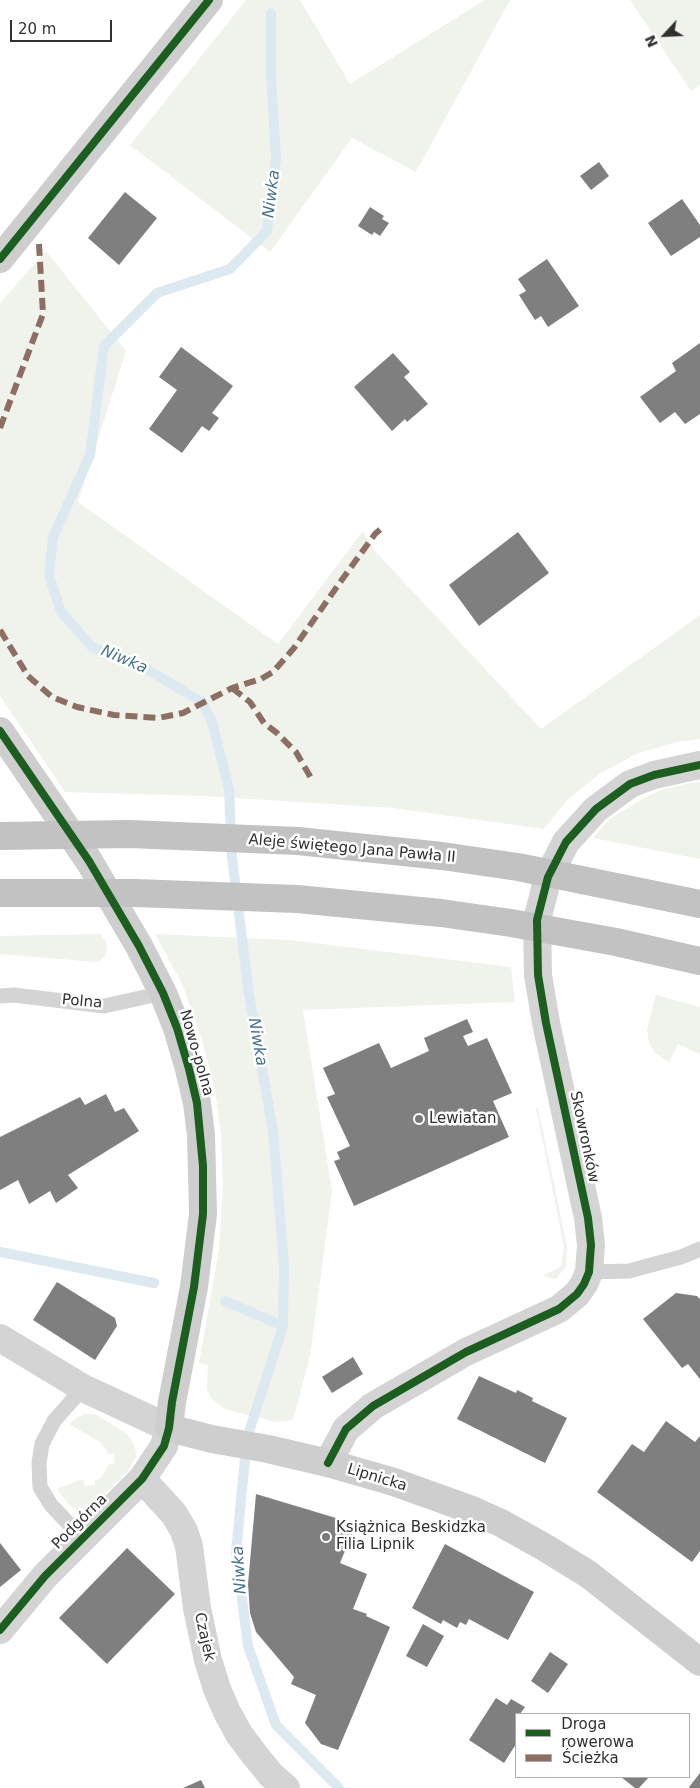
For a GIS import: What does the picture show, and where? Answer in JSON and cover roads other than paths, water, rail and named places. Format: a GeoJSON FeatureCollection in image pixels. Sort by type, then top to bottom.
{"type":"FeatureCollection","features":[{"type":"Feature","properties":{"kind":"highway","name":"Aleje świętego Jana Pawła II"},"geometry":{"type":"LineString","coordinates":[[0,836],[129,834],[307,842],[442,856],[518,867],[700,904]]}},
{"type":"Feature","properties":{"kind":"highway"},"geometry":{"type":"LineString","coordinates":[[0,893],[135,893],[307,900],[441,913],[511,923],[616,942],[700,961]]}},
{"type":"Feature","properties":{"kind":"street"},"geometry":{"type":"LineString","coordinates":[[0,258],[209,0]]}},
{"type":"Feature","properties":{"kind":"street","name":"Nowo-polna"},"geometry":{"type":"LineString","coordinates":[[0,731],[89,861],[139,946],[163,993],[190,1069],[197,1103],[203,1166],[203,1214],[194,1287],[172,1402],[170,1428]]}},
{"type":"Feature","properties":{"kind":"street","name":"Skowronków"},"geometry":{"type":"LineString","coordinates":[[328,1463],[346,1429],[373,1406],[466,1352],[559,1309],[577,1294],[584,1284],[588,1272],[591,1245],[588,1218],[549,1041],[538,975],[537,920],[548,877],[566,842],[596,808],[630,784],[654,775],[700,765]]}},
{"type":"Feature","properties":{"kind":"street","name":"Lipnicka"},"geometry":{"type":"LineString","coordinates":[[0,1338],[83,1388],[170,1428],[212,1439],[268,1449],[328,1463],[418,1490],[501,1523],[588,1574],[700,1662]]}},
{"type":"Feature","properties":{"kind":"street","name":"Podgórna"},"geometry":{"type":"LineString","coordinates":[[0,1630],[45,1576],[142,1480],[164,1446],[170,1428]]}},
{"type":"Feature","properties":{"kind":"street","name":"Czajek"},"geometry":{"type":"LineString","coordinates":[[142,1480],[174,1514],[184,1531],[189,1546],[197,1608],[208,1660],[227,1712],[239,1734],[254,1754],[271,1775],[286,1788]]}},
{"type":"Feature","properties":{"kind":"lane","name":"Polna"},"geometry":{"type":"LineString","coordinates":[[0,996],[14,995],[104,1006],[163,993]]}},
{"type":"Feature","properties":{"kind":"lane"},"geometry":{"type":"LineString","coordinates":[[588,1272],[629,1271],[681,1257],[700,1249]]}},
{"type":"Feature","properties":{"kind":"lane"},"geometry":{"type":"LineString","coordinates":[[82,1538],[51,1505],[40,1487],[39,1463],[42,1444],[54,1421],[83,1388]]}},
{"type":"Feature","properties":{"kind":"waterway","name":"Niwka"},"geometry":{"type":"LineString","coordinates":[[271,13],[271,76],[276,159],[267,231],[230,269],[157,293],[104,346],[90,455],[53,537],[49,575],[61,612],[92,647],[143,667],[202,702],[212,722],[229,789],[232,858],[249,994],[273,1131],[284,1265],[283,1326]]}},
{"type":"Feature","properties":{"kind":"waterway","name":"Niwka"},"geometry":{"type":"LineString","coordinates":[[0,1252],[154,1283]]}},
{"type":"Feature","properties":{"kind":"waterway","name":"Niwka"},"geometry":{"type":"LineString","coordinates":[[225,1301],[283,1326],[247,1438],[236,1552],[248,1646],[276,1725],[339,1788]]}},
{"type":"Feature","properties":{"kind":"place","name":"Lewiatan"},"geometry":{"type":"Point","coordinates":[419,1119]}},
{"type":"Feature","properties":{"kind":"place","name":"Książnica Beskidzka Filia Lipnik"},"geometry":{"type":"Point","coordinates":[326,1537]}}]}
